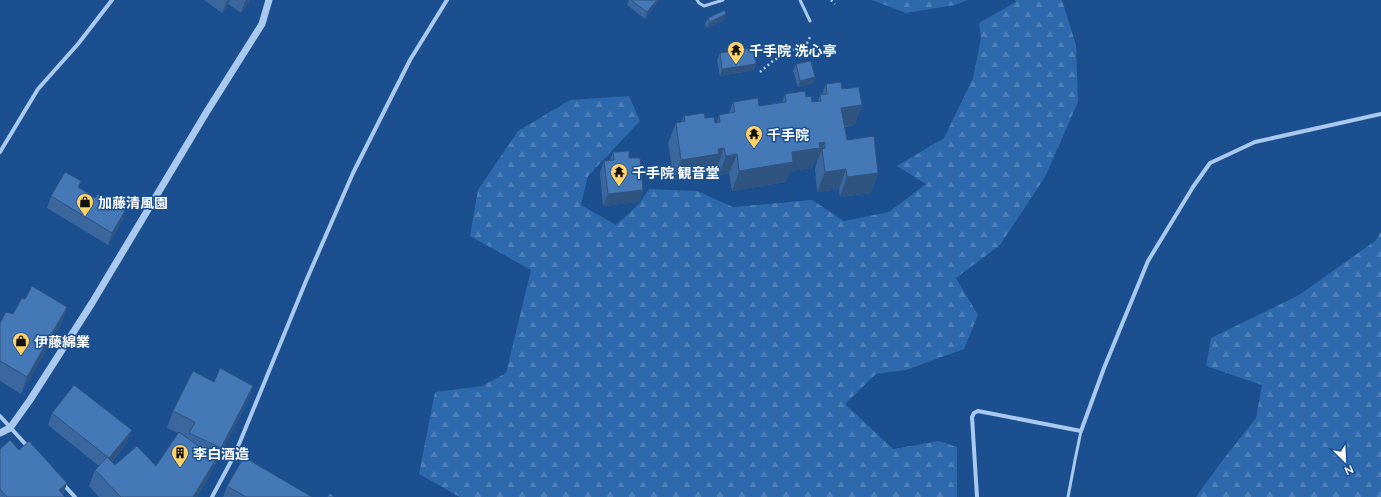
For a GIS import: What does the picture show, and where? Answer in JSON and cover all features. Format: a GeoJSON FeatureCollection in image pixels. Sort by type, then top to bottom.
{"type":"FeatureCollection","features":[{"type":"Feature","properties":{"kind":"street"},"geometry":{"type":"LineString","coordinates":[[0,152],[38,89],[78,44],[112,0]]}},
{"type":"Feature","properties":{"kind":"street"},"geometry":{"type":"LineString","coordinates":[[0,433],[10,428],[30,400],[92,303],[206,112],[262,24],[269,0]]}},
{"type":"Feature","properties":{"kind":"street"},"geometry":{"type":"LineString","coordinates":[[212,497],[235,454],[306,281],[353,173],[410,60],[447,0]]}},
{"type":"Feature","properties":{"kind":"street"},"geometry":{"type":"LineString","coordinates":[[977,497],[972,417],[974,413],[978,411],[1082,431],[1104,368],[1148,260],[1193,187],[1210,163],[1254,142],[1381,114]]}},
{"type":"Feature","properties":{"kind":"street"},"geometry":{"type":"LineString","coordinates":[[0,416],[32,451]]}},
{"type":"Feature","properties":{"kind":"street"},"geometry":{"type":"LineString","coordinates":[[59,480],[75,497]]}},
{"type":"Feature","properties":{"kind":"lane"},"geometry":{"type":"LineString","coordinates":[[697,0],[704,6],[723,0]]}},
{"type":"Feature","properties":{"kind":"lane"},"geometry":{"type":"LineString","coordinates":[[800,0],[810,21]]}},
{"type":"Feature","properties":{"kind":"lane"},"geometry":{"type":"LineString","coordinates":[[1068,497],[1074,460],[1082,431]]}},
{"type":"Feature","properties":{"kind":"path"},"geometry":{"type":"LineString","coordinates":[[830,0],[835,4]]}},
{"type":"Feature","properties":{"kind":"path"},"geometry":{"type":"LineString","coordinates":[[760,72],[774,60],[807,43],[812,31],[810,21]]}},
{"type":"Feature","properties":{"kind":"green space"},"geometry":{"type":"Polygon","coordinates":[[[872,0],[967,0],[955,5],[906,13],[872,0]]]}},
{"type":"Feature","properties":{"kind":"green space"},"geometry":{"type":"Polygon","coordinates":[[[1015,0],[1062,0],[1076,45],[1078,102],[1045,177],[1000,245],[956,278],[978,315],[964,349],[906,370],[876,374],[845,404],[893,449],[939,441],[957,447],[957,497],[460,497],[419,474],[435,392],[482,386],[506,373],[531,270],[470,236],[478,190],[518,131],[570,100],[629,96],[640,121],[588,176],[581,205],[616,225],[639,204],[649,189],[697,191],[733,207],[812,200],[844,221],[889,212],[926,184],[897,166],[944,138],[973,78],[981,38],[979,23],[1016,2],[1015,0]]]}},
{"type":"Feature","properties":{"kind":"green space"},"geometry":{"type":"Polygon","coordinates":[[[1381,232],[1381,497],[1196,497],[1256,418],[1262,385],[1206,366],[1211,338],[1299,295],[1375,241],[1381,232]]]}},
{"type":"Feature","properties":{"kind":"building"},"geometry":{"type":"Polygon","coordinates":[[[631,0],[657,0],[647,12],[631,0]]]}},
{"type":"Feature","properties":{"kind":"building"},"geometry":{"type":"Polygon","coordinates":[[[725,10],[726,14],[710,22],[708,18],[725,10]]]}},
{"type":"Feature","properties":{"kind":"building"},"geometry":{"type":"Polygon","coordinates":[[[753,48],[756,64],[722,69],[720,53],[753,48]]]}},
{"type":"Feature","properties":{"kind":"building"},"geometry":{"type":"Polygon","coordinates":[[[811,61],[815,77],[800,81],[796,64],[811,61]]]}},
{"type":"Feature","properties":{"kind":"building"},"geometry":{"type":"Polygon","coordinates":[[[841,82],[842,89],[859,87],[862,105],[841,108],[847,140],[874,136],[878,173],[847,177],[846,169],[825,172],[822,149],[825,148],[825,142],[819,143],[820,148],[792,152],[793,162],[739,171],[737,154],[726,156],[724,148],[718,149],[719,154],[681,160],[676,123],[685,121],[684,116],[704,113],[705,118],[714,117],[715,123],[720,122],[719,115],[735,112],[733,102],[758,98],[759,106],[786,102],[785,94],[805,91],[806,97],[811,96],[812,102],[821,101],[820,95],[827,94],[826,84],[841,82]]]}},
{"type":"Feature","properties":{"kind":"building"},"geometry":{"type":"Polygon","coordinates":[[[629,151],[629,158],[640,158],[643,190],[608,194],[604,161],[614,160],[613,152],[629,151]]]}},
{"type":"Feature","properties":{"kind":"building"},"geometry":{"type":"Polygon","coordinates":[[[65,172],[81,181],[78,187],[95,198],[98,194],[125,211],[112,233],[51,196],[65,172]]]}},
{"type":"Feature","properties":{"kind":"building","name":"伊藤綿業"},"geometry":{"type":"Polygon","coordinates":[[[32,286],[67,307],[27,377],[0,361],[0,323],[6,312],[13,314],[22,298],[25,299],[32,286]]]}},
{"type":"Feature","properties":{"kind":"building"},"geometry":{"type":"Polygon","coordinates":[[[220,368],[253,386],[221,448],[189,433],[195,422],[173,411],[193,371],[214,382],[220,368]]]}},
{"type":"Feature","properties":{"kind":"building"},"geometry":{"type":"Polygon","coordinates":[[[74,385],[132,430],[109,458],[52,413],[74,385]]]}},
{"type":"Feature","properties":{"kind":"building","name":"李白酒造"},"geometry":{"type":"Polygon","coordinates":[[[179,432],[216,459],[193,497],[121,497],[95,470],[107,457],[115,465],[137,446],[156,466],[179,432]]]}},
{"type":"Feature","properties":{"kind":"building"},"geometry":{"type":"Polygon","coordinates":[[[10,440],[19,450],[29,441],[67,483],[59,490],[65,497],[7,497],[0,489],[0,449],[10,440]]]}},
{"type":"Feature","properties":{"kind":"building"},"geometry":{"type":"Polygon","coordinates":[[[244,457],[312,497],[246,497],[227,486],[244,457]]]}},
{"type":"Feature","properties":{"kind":"building"},"geometry":{"type":"Polygon","coordinates":[[[330,493],[334,497],[327,497],[330,493]]]}},
{"type":"Feature","properties":{"kind":"place","name":"千手院 洗心亭"},"geometry":{"type":"Point","coordinates":[736,65]}},
{"type":"Feature","properties":{"kind":"place","name":"千手院"},"geometry":{"type":"Point","coordinates":[754,149]}},
{"type":"Feature","properties":{"kind":"place","name":"千手院 観音堂"},"geometry":{"type":"Point","coordinates":[619,187]}},
{"type":"Feature","properties":{"kind":"place","name":"加藤清風園"},"geometry":{"type":"Point","coordinates":[85,217]}},
{"type":"Feature","properties":{"kind":"place","name":"伊藤綿業"},"geometry":{"type":"Point","coordinates":[21,356]}},
{"type":"Feature","properties":{"kind":"place","name":"李白酒造"},"geometry":{"type":"Point","coordinates":[180,468]}}]}
